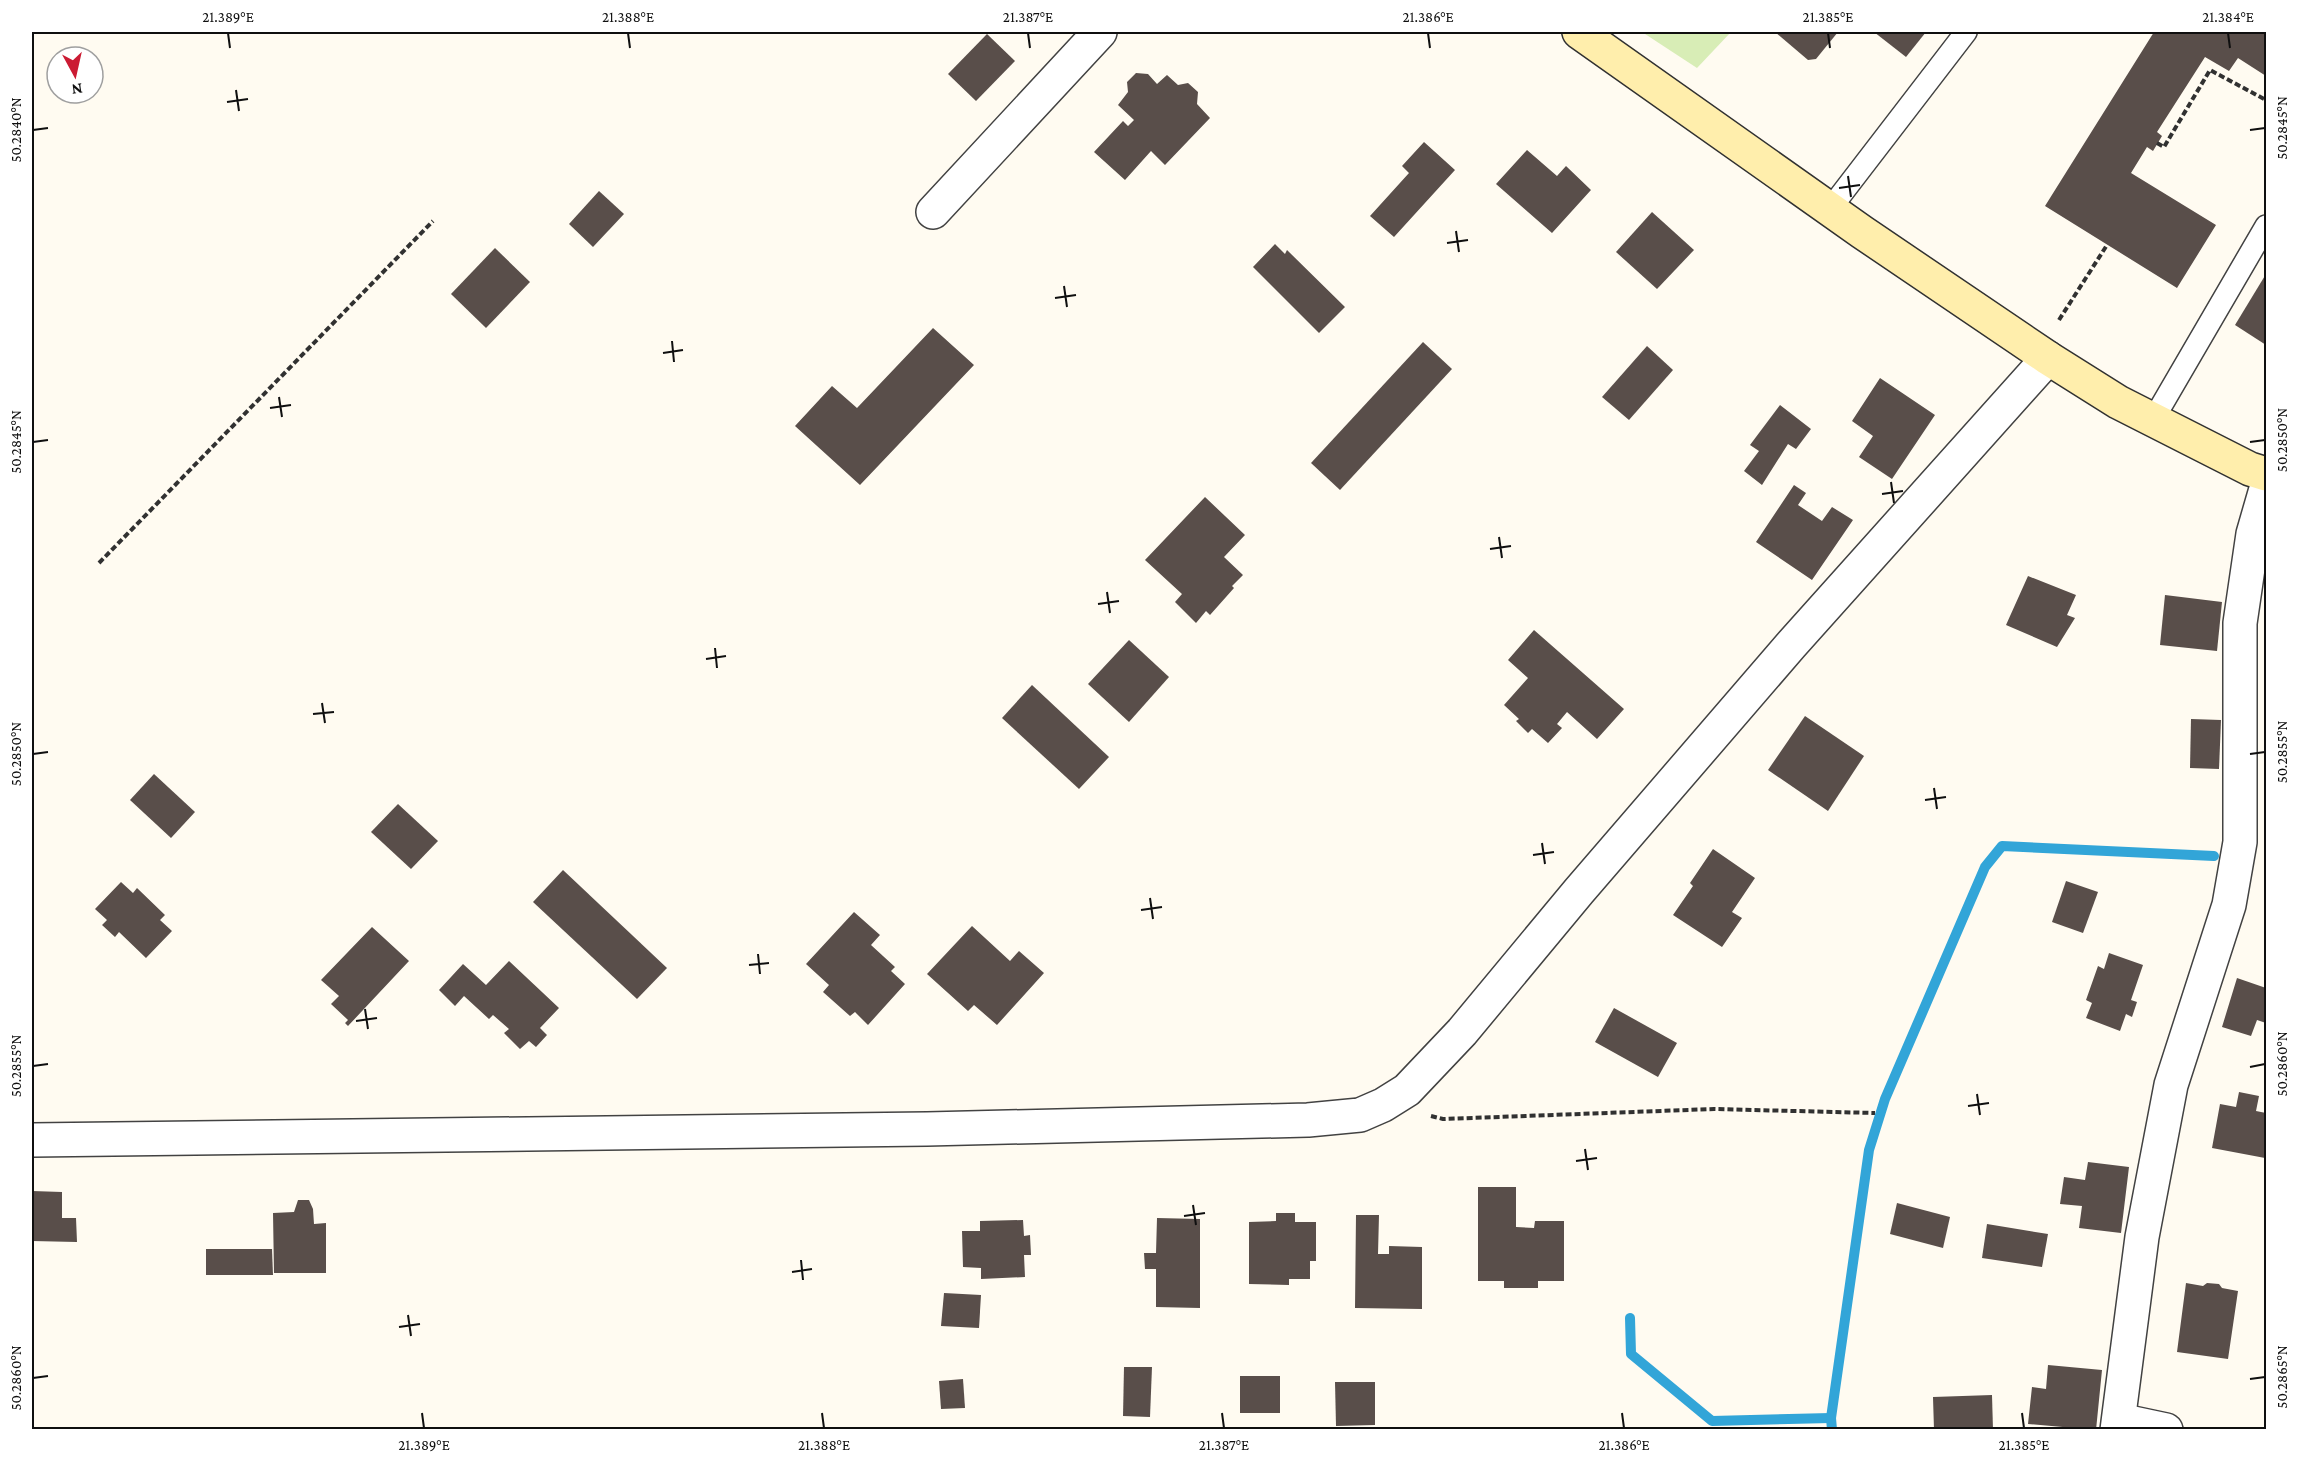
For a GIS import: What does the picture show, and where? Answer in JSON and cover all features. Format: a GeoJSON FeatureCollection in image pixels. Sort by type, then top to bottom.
{"type":"FeatureCollection","features":[{"type":"Feature","properties":{"kind":"street"},"geometry":{"type":"LineString","coordinates":[[933,212],[1100,32]]}},
{"type":"Feature","properties":{"kind":"street"},"geometry":{"type":"LineString","coordinates":[[1579,32],[1830,209],[2048,358],[2118,402],[2266,474]]}},
{"type":"Feature","properties":{"kind":"street"},"geometry":{"type":"LineString","coordinates":[[32,1140],[927,1129],[1308,1120],[1360,1116],[1407,1090],[1462,1032],[1579,891],[1791,645],[2048,358]]}},
{"type":"Feature","properties":{"kind":"street"},"geometry":{"type":"LineString","coordinates":[[2166,1430],[2118,1425],[2142,1237],[2168,1096],[2229,905],[2240,842],[2240,623],[2253,534],[2266,489]]}},
{"type":"Feature","properties":{"kind":"lane"},"geometry":{"type":"LineString","coordinates":[[1830,209],[1966,32]]}},
{"type":"Feature","properties":{"kind":"lane"},"geometry":{"type":"LineString","coordinates":[[2153,420],[2266,226]]}},
{"type":"Feature","properties":{"kind":"path"},"geometry":{"type":"LineString","coordinates":[[2157,142],[2164,147],[2210,70],[2266,100]]}},
{"type":"Feature","properties":{"kind":"path"},"geometry":{"type":"LineString","coordinates":[[99,563],[433,221]]}},
{"type":"Feature","properties":{"kind":"path"},"geometry":{"type":"LineString","coordinates":[[2059,320],[2107,244]]}},
{"type":"Feature","properties":{"kind":"path"},"geometry":{"type":"LineString","coordinates":[[1383,1105],[1443,1119],[1714,1109],[1875,1113]]}},
{"type":"Feature","properties":{"kind":"green space"},"geometry":{"type":"Polygon","coordinates":[[[1642,32],[1731,32],[1697,68],[1642,32]]]}},
{"type":"Feature","properties":{"kind":"building"},"geometry":{"type":"Polygon","coordinates":[[[1775,32],[1838,32],[1816,59],[1808,60],[1775,32]]]}},
{"type":"Feature","properties":{"kind":"building"},"geometry":{"type":"Polygon","coordinates":[[[1874,32],[1926,32],[1906,57],[1874,32]]]}},
{"type":"Feature","properties":{"kind":"building"},"geometry":{"type":"Polygon","coordinates":[[[2154,32],[2266,32],[2266,76],[2238,58],[2229,71],[2205,57],[2157,132],[2162,136],[2153,151],[2147,147],[2131,173],[2216,225],[2177,288],[2045,206],[2154,32]]]}},
{"type":"Feature","properties":{"kind":"building"},"geometry":{"type":"Polygon","coordinates":[[[987,34],[1015,61],[976,101],[948,74],[987,34]]]}},
{"type":"Feature","properties":{"kind":"building"},"geometry":{"type":"Polygon","coordinates":[[[1136,73],[1148,74],[1157,84],[1167,75],[1178,85],[1188,83],[1198,92],[1197,104],[1210,118],[1165,165],[1151,151],[1125,180],[1094,152],[1123,121],[1128,126],[1134,120],[1118,105],[1128,92],[1127,82],[1136,73]]]}},
{"type":"Feature","properties":{"kind":"building"},"geometry":{"type":"Polygon","coordinates":[[[1424,142],[1455,170],[1394,237],[1370,216],[1409,173],[1402,166],[1424,142]]]}},
{"type":"Feature","properties":{"kind":"building"},"geometry":{"type":"Polygon","coordinates":[[[1527,150],[1557,176],[1566,166],[1591,190],[1552,233],[1496,184],[1527,150]]]}},
{"type":"Feature","properties":{"kind":"building"},"geometry":{"type":"Polygon","coordinates":[[[599,191],[624,214],[593,247],[569,224],[599,191]]]}},
{"type":"Feature","properties":{"kind":"building"},"geometry":{"type":"Polygon","coordinates":[[[1652,212],[1694,250],[1657,289],[1616,252],[1652,212]]]}},
{"type":"Feature","properties":{"kind":"building"},"geometry":{"type":"Polygon","coordinates":[[[1275,244],[1285,254],[1287,250],[1345,307],[1319,333],[1253,267],[1275,244]]]}},
{"type":"Feature","properties":{"kind":"building"},"geometry":{"type":"Polygon","coordinates":[[[495,248],[530,282],[486,328],[451,294],[495,248]]]}},
{"type":"Feature","properties":{"kind":"building"},"geometry":{"type":"Polygon","coordinates":[[[2266,274],[2266,345],[2235,325],[2266,274]]]}},
{"type":"Feature","properties":{"kind":"building"},"geometry":{"type":"Polygon","coordinates":[[[933,328],[974,365],[860,485],[795,426],[832,386],[857,408],[933,328]]]}},
{"type":"Feature","properties":{"kind":"building"},"geometry":{"type":"Polygon","coordinates":[[[1423,342],[1452,369],[1340,490],[1311,463],[1423,342]]]}},
{"type":"Feature","properties":{"kind":"building"},"geometry":{"type":"Polygon","coordinates":[[[1647,346],[1673,370],[1629,420],[1602,397],[1647,346]]]}},
{"type":"Feature","properties":{"kind":"building"},"geometry":{"type":"Polygon","coordinates":[[[1880,378],[1935,415],[1892,479],[1859,457],[1873,436],[1852,421],[1880,378]]]}},
{"type":"Feature","properties":{"kind":"building"},"geometry":{"type":"Polygon","coordinates":[[[1780,405],[1811,429],[1796,449],[1788,444],[1762,485],[1744,471],[1759,451],[1750,445],[1780,405]]]}},
{"type":"Feature","properties":{"kind":"building"},"geometry":{"type":"Polygon","coordinates":[[[1794,485],[1806,493],[1798,505],[1822,521],[1832,507],[1853,520],[1812,580],[1756,542],[1794,485]]]}},
{"type":"Feature","properties":{"kind":"building"},"geometry":{"type":"Polygon","coordinates":[[[1205,497],[1245,535],[1224,557],[1243,575],[1210,615],[1206,611],[1196,623],[1175,602],[1182,594],[1145,560],[1205,497]]]}},
{"type":"Feature","properties":{"kind":"building"},"geometry":{"type":"Polygon","coordinates":[[[2028,576],[2076,595],[2067,615],[2075,618],[2057,647],[2006,625],[2028,576]]]}},
{"type":"Feature","properties":{"kind":"building"},"geometry":{"type":"Polygon","coordinates":[[[2165,595],[2222,602],[2217,651],[2160,645],[2165,595]]]}},
{"type":"Feature","properties":{"kind":"building"},"geometry":{"type":"Polygon","coordinates":[[[1534,630],[1624,709],[1597,739],[1567,712],[1557,724],[1562,728],[1548,743],[1532,729],[1528,733],[1516,721],[1519,719],[1504,705],[1528,678],[1508,660],[1534,630]]]}},
{"type":"Feature","properties":{"kind":"building"},"geometry":{"type":"Polygon","coordinates":[[[1129,640],[1169,677],[1129,722],[1088,684],[1129,640]]]}},
{"type":"Feature","properties":{"kind":"building"},"geometry":{"type":"Polygon","coordinates":[[[1032,685],[1109,757],[1079,789],[1002,718],[1032,685]]]}},
{"type":"Feature","properties":{"kind":"building"},"geometry":{"type":"Polygon","coordinates":[[[1805,716],[1864,756],[1828,811],[1768,770],[1805,716]]]}},
{"type":"Feature","properties":{"kind":"building"},"geometry":{"type":"Polygon","coordinates":[[[2191,719],[2221,720],[2219,769],[2190,768],[2191,719]]]}},
{"type":"Feature","properties":{"kind":"building"},"geometry":{"type":"Polygon","coordinates":[[[154,774],[195,812],[171,838],[130,800],[154,774]]]}},
{"type":"Feature","properties":{"kind":"building"},"geometry":{"type":"Polygon","coordinates":[[[398,804],[438,841],[411,869],[371,832],[398,804]]]}},
{"type":"Feature","properties":{"kind":"building"},"geometry":{"type":"Polygon","coordinates":[[[1713,849],[1755,878],[1732,912],[1742,918],[1722,947],[1673,915],[1693,886],[1690,883],[1713,849]]]}},
{"type":"Feature","properties":{"kind":"building"},"geometry":{"type":"Polygon","coordinates":[[[563,870],[667,968],[637,999],[533,902],[563,870]]]}},
{"type":"Feature","properties":{"kind":"building"},"geometry":{"type":"Polygon","coordinates":[[[2066,881],[2098,892],[2083,933],[2052,922],[2066,881]]]}},
{"type":"Feature","properties":{"kind":"building"},"geometry":{"type":"Polygon","coordinates":[[[121,882],[133,893],[137,888],[165,915],[160,920],[172,931],[146,958],[119,932],[115,937],[102,925],[107,920],[95,909],[121,882]]]}},
{"type":"Feature","properties":{"kind":"building"},"geometry":{"type":"Polygon","coordinates":[[[854,912],[880,935],[871,945],[895,967],[891,971],[905,984],[868,1025],[855,1012],[850,1016],[823,992],[829,985],[806,964],[854,912]]]}},
{"type":"Feature","properties":{"kind":"building"},"geometry":{"type":"Polygon","coordinates":[[[972,926],[1010,961],[1019,951],[1044,973],[997,1025],[974,1005],[968,1011],[927,974],[972,926]]]}},
{"type":"Feature","properties":{"kind":"building"},"geometry":{"type":"Polygon","coordinates":[[[372,927],[409,961],[348,1026],[345,1023],[348,1020],[331,1004],[339,996],[321,980],[372,927]]]}},
{"type":"Feature","properties":{"kind":"building"},"geometry":{"type":"Polygon","coordinates":[[[2109,953],[2143,965],[2131,1000],[2137,1002],[2132,1017],[2126,1014],[2120,1031],[2086,1018],[2092,1003],[2086,1000],[2098,966],[2104,969],[2109,953]]]}},
{"type":"Feature","properties":{"kind":"building"},"geometry":{"type":"Polygon","coordinates":[[[509,961],[559,1008],[540,1028],[547,1035],[536,1047],[529,1041],[520,1049],[504,1033],[509,1029],[493,1015],[489,1019],[464,996],[455,1006],[439,990],[463,964],[486,985],[509,961]]]}},
{"type":"Feature","properties":{"kind":"building"},"geometry":{"type":"Polygon","coordinates":[[[2237,978],[2266,988],[2266,1023],[2257,1020],[2251,1036],[2222,1027],[2237,978]]]}},
{"type":"Feature","properties":{"kind":"building"},"geometry":{"type":"Polygon","coordinates":[[[1614,1008],[1677,1043],[1658,1077],[1595,1042],[1614,1008]]]}},
{"type":"Feature","properties":{"kind":"building"},"geometry":{"type":"Polygon","coordinates":[[[2239,1092],[2259,1096],[2256,1111],[2266,1113],[2265,1158],[2212,1148],[2220,1104],[2236,1107],[2239,1092]]]}},
{"type":"Feature","properties":{"kind":"building"},"geometry":{"type":"Polygon","coordinates":[[[2088,1162],[2129,1167],[2121,1233],[2079,1228],[2082,1206],[2060,1204],[2064,1177],[2085,1180],[2088,1162]]]}},
{"type":"Feature","properties":{"kind":"building"},"geometry":{"type":"Polygon","coordinates":[[[1478,1187],[1516,1187],[1516,1227],[1534,1228],[1535,1221],[1564,1221],[1564,1281],[1538,1281],[1538,1288],[1504,1288],[1504,1281],[1478,1281],[1478,1187]]]}},
{"type":"Feature","properties":{"kind":"building"},"geometry":{"type":"Polygon","coordinates":[[[32,1191],[62,1192],[62,1218],[76,1218],[77,1242],[32,1241],[32,1191]]]}},
{"type":"Feature","properties":{"kind":"building"},"geometry":{"type":"Polygon","coordinates":[[[298,1200],[309,1200],[313,1209],[314,1224],[326,1223],[326,1273],[274,1273],[273,1213],[294,1212],[298,1200]]]}},
{"type":"Feature","properties":{"kind":"building"},"geometry":{"type":"Polygon","coordinates":[[[1897,1203],[1950,1217],[1943,1248],[1890,1234],[1897,1203]]]}},
{"type":"Feature","properties":{"kind":"building"},"geometry":{"type":"Polygon","coordinates":[[[1276,1213],[1295,1213],[1295,1222],[1316,1222],[1316,1261],[1310,1261],[1310,1279],[1289,1279],[1289,1285],[1249,1284],[1249,1222],[1276,1221],[1276,1213]]]}},
{"type":"Feature","properties":{"kind":"building"},"geometry":{"type":"Polygon","coordinates":[[[1356,1215],[1379,1215],[1378,1254],[1389,1254],[1389,1246],[1422,1247],[1422,1309],[1355,1308],[1356,1215]]]}},
{"type":"Feature","properties":{"kind":"building"},"geometry":{"type":"Polygon","coordinates":[[[1157,1218],[1200,1219],[1200,1308],[1156,1307],[1156,1269],[1145,1269],[1144,1253],[1156,1253],[1157,1218]]]}},
{"type":"Feature","properties":{"kind":"building"},"geometry":{"type":"Polygon","coordinates":[[[1023,1220],[1024,1236],[1030,1235],[1031,1255],[1024,1255],[1025,1277],[981,1279],[981,1268],[963,1267],[962,1231],[980,1231],[980,1221],[1023,1220]]]}},
{"type":"Feature","properties":{"kind":"building"},"geometry":{"type":"Polygon","coordinates":[[[1987,1224],[2048,1234],[2042,1267],[1982,1258],[1987,1224]]]}},
{"type":"Feature","properties":{"kind":"building"},"geometry":{"type":"Polygon","coordinates":[[[206,1249],[272,1249],[273,1275],[206,1275],[206,1249]]]}},
{"type":"Feature","properties":{"kind":"building"},"geometry":{"type":"Polygon","coordinates":[[[2186,1283],[2203,1286],[2207,1283],[2219,1284],[2222,1288],[2238,1291],[2228,1359],[2177,1352],[2186,1283]]]}},
{"type":"Feature","properties":{"kind":"building"},"geometry":{"type":"Polygon","coordinates":[[[944,1293],[981,1295],[979,1328],[941,1326],[944,1293]]]}},
{"type":"Feature","properties":{"kind":"building"},"geometry":{"type":"Polygon","coordinates":[[[2048,1365],[2102,1370],[2096,1430],[2028,1424],[2032,1387],[2046,1389],[2048,1365]]]}},
{"type":"Feature","properties":{"kind":"building"},"geometry":{"type":"Polygon","coordinates":[[[1124,1367],[1152,1367],[1150,1417],[1123,1416],[1124,1367]]]}},
{"type":"Feature","properties":{"kind":"building"},"geometry":{"type":"Polygon","coordinates":[[[1240,1376],[1280,1376],[1280,1413],[1240,1413],[1240,1376]]]}},
{"type":"Feature","properties":{"kind":"building"},"geometry":{"type":"Polygon","coordinates":[[[963,1379],[965,1408],[941,1409],[939,1381],[963,1379]]]}},
{"type":"Feature","properties":{"kind":"building"},"geometry":{"type":"Polygon","coordinates":[[[1335,1382],[1375,1382],[1375,1425],[1336,1426],[1335,1382]]]}},
{"type":"Feature","properties":{"kind":"building"},"geometry":{"type":"Polygon","coordinates":[[[1992,1395],[1993,1430],[1934,1430],[1933,1397],[1992,1395]]]}},
{"type":"Feature","properties":{"kind":"waterway"},"geometry":{"type":"LineString","coordinates":[[1832,1430],[1831,1418],[1869,1150],[1885,1099],[1985,867],[2002,846],[2214,856]]}},
{"type":"Feature","properties":{"kind":"waterway"},"geometry":{"type":"LineString","coordinates":[[1630,1318],[1631,1354],[1712,1421],[1831,1418]]}}]}
